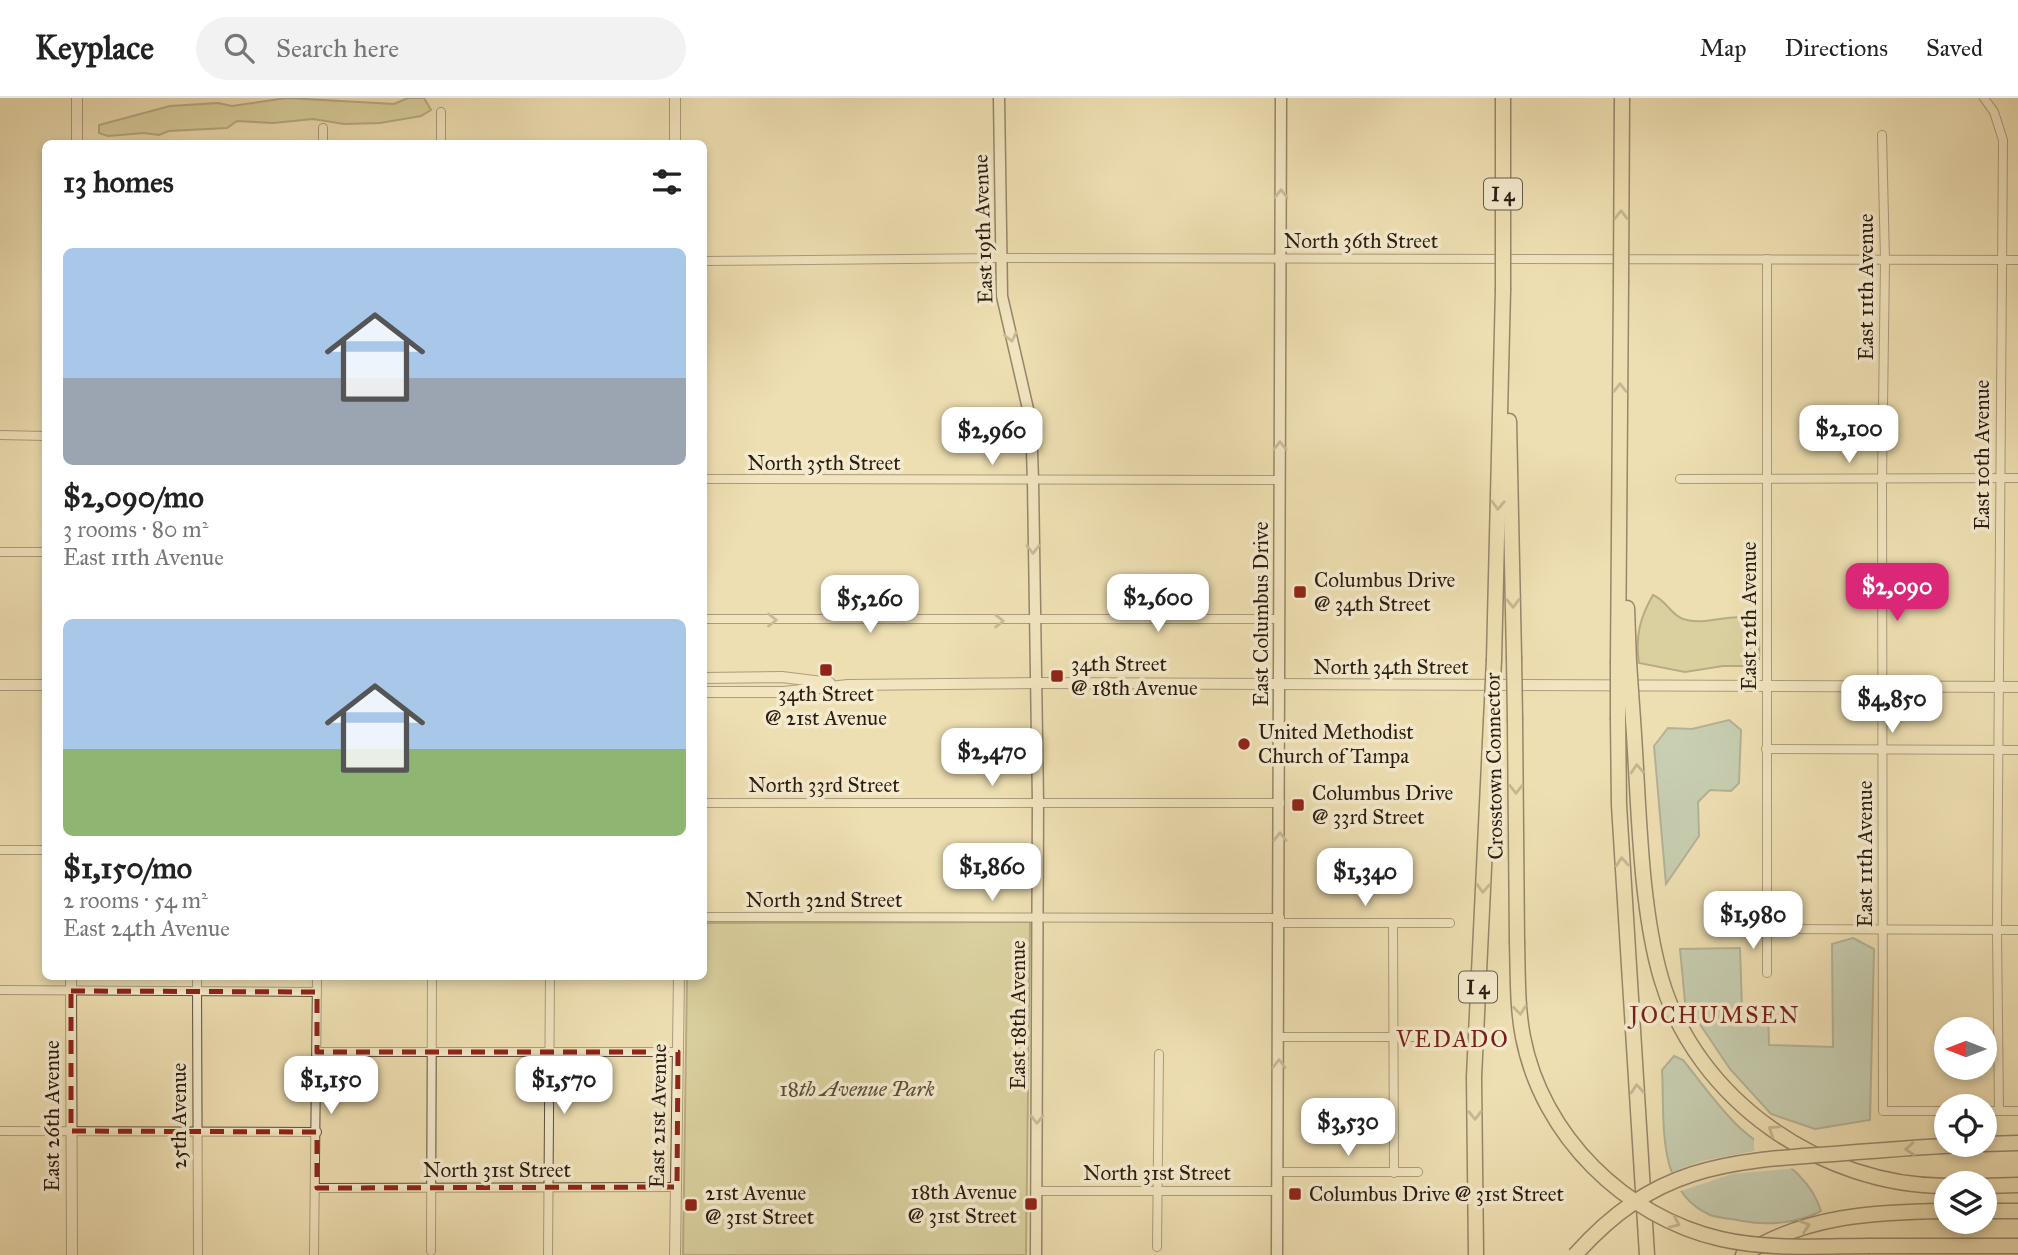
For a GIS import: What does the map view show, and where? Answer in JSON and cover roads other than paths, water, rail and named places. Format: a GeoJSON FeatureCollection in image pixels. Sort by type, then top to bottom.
{"type":"FeatureCollection","features":[{"type":"Feature","properties":{"kind":"highway","name":"I 4"},"geometry":{"type":"LineString","coordinates":[[1476,1254],[1474,1077],[1494,660],[1503,290],[1503,98]]}},
{"type":"Feature","properties":{"kind":"highway"},"geometry":{"type":"LineString","coordinates":[[1622,98],[1620,457],[1623,662],[1626,720],[1651,934],[1662,981],[1680,1026],[1719,1081],[1764,1124],[1826,1161],[1903,1183],[1934,1185]]}},
{"type":"Feature","properties":{"kind":"highway","name":"Crosstown Connector"},"geometry":{"type":"LineString","coordinates":[[1503,290],[1511,453],[1517,942],[1523,1039],[1543,1094],[1562,1129],[1580,1153],[1630,1199],[1673,1223],[1724,1240],[1797,1246],[2018,1246]]}},
{"type":"Feature","properties":{"kind":"highway"},"geometry":{"type":"LineString","coordinates":[[1626,720],[1619,805],[1647,1255]]}},
{"type":"Feature","properties":{"kind":"highway"},"geometry":{"type":"LineString","coordinates":[[1997,1144],[2018,1143]]}},
{"type":"Feature","properties":{"kind":"highway"},"geometry":{"type":"LineString","coordinates":[[1575,1255],[1605,1224],[1631,1204],[1678,1178],[1710,1167],[1771,1158],[1934,1147]]}},
{"type":"Feature","properties":{"kind":"highway"},"geometry":{"type":"LineString","coordinates":[[1997,1186],[2018,1185]]}},
{"type":"Feature","properties":{"kind":"highway"},"geometry":{"type":"LineString","coordinates":[[1743,1255],[1787,1232],[1843,1216],[1875,1212],[1934,1211]]}},
{"type":"Feature","properties":{"kind":"highway"},"geometry":{"type":"LineString","coordinates":[[1997,1211],[2018,1211]]}},
{"type":"Feature","properties":{"kind":"main road","name":"East 19th Avenue"},"geometry":{"type":"LineString","coordinates":[[999,98],[1002,296],[1031,422],[1033,481]]}},
{"type":"Feature","properties":{"kind":"main road","name":"East Columbus Drive"},"geometry":{"type":"LineString","coordinates":[[1277,1255],[1281,98]]}},
{"type":"Feature","properties":{"kind":"main road","name":"East 18th Avenue"},"geometry":{"type":"LineString","coordinates":[[1033,481],[1038,802],[1036,1255]]}},
{"type":"Feature","properties":{"kind":"street"},"geometry":{"type":"LineString","coordinates":[[77,98],[77,140]]}},
{"type":"Feature","properties":{"kind":"street"},"geometry":{"type":"LineString","coordinates":[[675,98],[675,140]]}},
{"type":"Feature","properties":{"kind":"street","name":"East 10th Avenue"},"geometry":{"type":"LineString","coordinates":[[1984,98],[1994,112],[2003,139],[1997,930],[1999,1111]]}},
{"type":"Feature","properties":{"kind":"street"},"geometry":{"type":"LineString","coordinates":[[441,140],[442,112]]}},
{"type":"Feature","properties":{"kind":"street"},"geometry":{"type":"LineString","coordinates":[[323,128],[323,140]]}},
{"type":"Feature","properties":{"kind":"street","name":"East 11th Avenue"},"geometry":{"type":"LineString","coordinates":[[1882,135],[1885,260],[1882,480],[1883,1111],[1934,1111]]}},
{"type":"Feature","properties":{"kind":"street","name":"North 36th Street"},"geometry":{"type":"LineString","coordinates":[[707,261],[1000,258],[2018,260]]}},
{"type":"Feature","properties":{"kind":"street","name":"East 12th Avenue"},"geometry":{"type":"LineString","coordinates":[[1767,260],[1767,973]]}},
{"type":"Feature","properties":{"kind":"street"},"geometry":{"type":"LineString","coordinates":[[0,435],[42,436]]}},
{"type":"Feature","properties":{"kind":"street"},"geometry":{"type":"LineString","coordinates":[[1680,479],[2018,478]]}},
{"type":"Feature","properties":{"kind":"street","name":"North 35th Street"},"geometry":{"type":"LineString","coordinates":[[707,480],[1280,480]]}},
{"type":"Feature","properties":{"kind":"street"},"geometry":{"type":"LineString","coordinates":[[0,552],[42,552]]}},
{"type":"Feature","properties":{"kind":"street"},"geometry":{"type":"LineString","coordinates":[[707,620],[1280,619]]}},
{"type":"Feature","properties":{"kind":"street","name":"North 34th Street"},"geometry":{"type":"LineString","coordinates":[[707,678],[782,677],[848,685]]}},
{"type":"Feature","properties":{"kind":"street","name":"North 34th Street"},"geometry":{"type":"LineString","coordinates":[[707,692],[783,692],[848,685],[1036,684],[2018,687]]}},
{"type":"Feature","properties":{"kind":"street"},"geometry":{"type":"LineString","coordinates":[[0,685],[42,685]]}},
{"type":"Feature","properties":{"kind":"street"},"geometry":{"type":"LineString","coordinates":[[1766,749],[2018,750]]}},
{"type":"Feature","properties":{"kind":"street","name":"North 33rd Street"},"geometry":{"type":"LineString","coordinates":[[707,803],[1280,803]]}},
{"type":"Feature","properties":{"kind":"street"},"geometry":{"type":"LineString","coordinates":[[0,850],[42,850]]}},
{"type":"Feature","properties":{"kind":"street","name":"North 32nd Street"},"geometry":{"type":"LineString","coordinates":[[707,917],[1450,923]]}},
{"type":"Feature","properties":{"kind":"street"},"geometry":{"type":"LineString","coordinates":[[1393,923],[1394,1173]]}},
{"type":"Feature","properties":{"kind":"street"},"geometry":{"type":"LineString","coordinates":[[1768,929],[2018,930]]}},
{"type":"Feature","properties":{"kind":"street","name":"East 26th Avenue"},"geometry":{"type":"LineString","coordinates":[[71,980],[72,1255]]}},
{"type":"Feature","properties":{"kind":"street","name":"25th Avenue"},"geometry":{"type":"LineString","coordinates":[[197,980],[198,1255]]}},
{"type":"Feature","properties":{"kind":"street"},"geometry":{"type":"LineString","coordinates":[[314,1255],[317,1188],[317,980]]}},
{"type":"Feature","properties":{"kind":"street"},"geometry":{"type":"LineString","coordinates":[[431,1251],[432,980]]}},
{"type":"Feature","properties":{"kind":"street"},"geometry":{"type":"LineString","coordinates":[[548,1255],[550,980]]}},
{"type":"Feature","properties":{"kind":"street","name":"East 21st Avenue"},"geometry":{"type":"LineString","coordinates":[[675,1255],[679,980]]}},
{"type":"Feature","properties":{"kind":"street"},"geometry":{"type":"LineString","coordinates":[[0,990],[317,992]]}},
{"type":"Feature","properties":{"kind":"street"},"geometry":{"type":"LineString","coordinates":[[1279,1037],[1423,1037]]}},
{"type":"Feature","properties":{"kind":"street"},"geometry":{"type":"LineString","coordinates":[[317,1052],[678,1052]]}},
{"type":"Feature","properties":{"kind":"street"},"geometry":{"type":"LineString","coordinates":[[1157,1247],[1158,1054]]}},
{"type":"Feature","properties":{"kind":"street"},"geometry":{"type":"LineString","coordinates":[[1999,1111],[2018,1111]]}},
{"type":"Feature","properties":{"kind":"street"},"geometry":{"type":"LineString","coordinates":[[0,1131],[317,1132]]}},
{"type":"Feature","properties":{"kind":"street"},"geometry":{"type":"LineString","coordinates":[[1278,1172],[1418,1172]]}},
{"type":"Feature","properties":{"kind":"street","name":"North 31st Street"},"geometry":{"type":"LineString","coordinates":[[317,1188],[677,1187]]}},
{"type":"Feature","properties":{"kind":"street","name":"North 31st Street"},"geometry":{"type":"LineString","coordinates":[[1037,1191],[1278,1191]]}},
{"type":"Feature","properties":{"kind":"water"},"geometry":{"type":"Polygon","coordinates":[[[1729,720],[1741,730],[1739,783],[1731,791],[1710,790],[1698,802],[1699,836],[1666,884],[1654,746],[1668,728],[1692,729],[1729,720]]]}},
{"type":"Feature","properties":{"kind":"water"},"geometry":{"type":"Polygon","coordinates":[[[1853,938],[1874,949],[1870,1120],[1815,1129],[1771,1114],[1730,1069],[1685,1002],[1680,949],[1740,948],[1742,1008],[1768,1010],[1769,1045],[1833,1047],[1832,944],[1853,938]]]}},
{"type":"Feature","properties":{"kind":"water"},"geometry":{"type":"Polygon","coordinates":[[[1674,1056],[1683,1060],[1746,1134],[1796,1172],[1815,1196],[1821,1211],[1793,1221],[1762,1223],[1710,1215],[1692,1204],[1671,1172],[1666,1152],[1662,1070],[1674,1056]]]}},
{"type":"Feature","properties":{"kind":"place","name":"Columbus Drive @ 34th Street"},"geometry":{"type":"Point","coordinates":[1300,592]}},
{"type":"Feature","properties":{"kind":"place","name":"34th Street @ 21st Avenue"},"geometry":{"type":"Point","coordinates":[826,670]}},
{"type":"Feature","properties":{"kind":"place","name":"34th Street @ 18th Avenue"},"geometry":{"type":"Point","coordinates":[1057,676]}},
{"type":"Feature","properties":{"kind":"place","name":"United Methodist Church of Tampa"},"geometry":{"type":"Point","coordinates":[1244,744]}},
{"type":"Feature","properties":{"kind":"place","name":"Columbus Drive @ 33rd Street"},"geometry":{"type":"Point","coordinates":[1298,805]}},
{"type":"Feature","properties":{"kind":"place","name":"Columbus Drive @ 31st Street"},"geometry":{"type":"Point","coordinates":[1295,1194]}},
{"type":"Feature","properties":{"kind":"place","name":"18th Avenue @ 31st Street"},"geometry":{"type":"Point","coordinates":[1031,1204]}},
{"type":"Feature","properties":{"kind":"place","name":"21st Avenue @ 31st Street"},"geometry":{"type":"Point","coordinates":[691,1205]}},
{"type":"Feature","properties":{"kind":"district","name":"JOCHUMSEN"},"geometry":{"type":"Point","coordinates":[1715,1015]}},
{"type":"Feature","properties":{"kind":"district","name":"VEDADO"},"geometry":{"type":"Point","coordinates":[1453,1039]}},
{"type":"Feature","properties":{"kind":"park label","name":"18th Avenue Park"},"geometry":{"type":"Point","coordinates":[857,1089]}}]}
